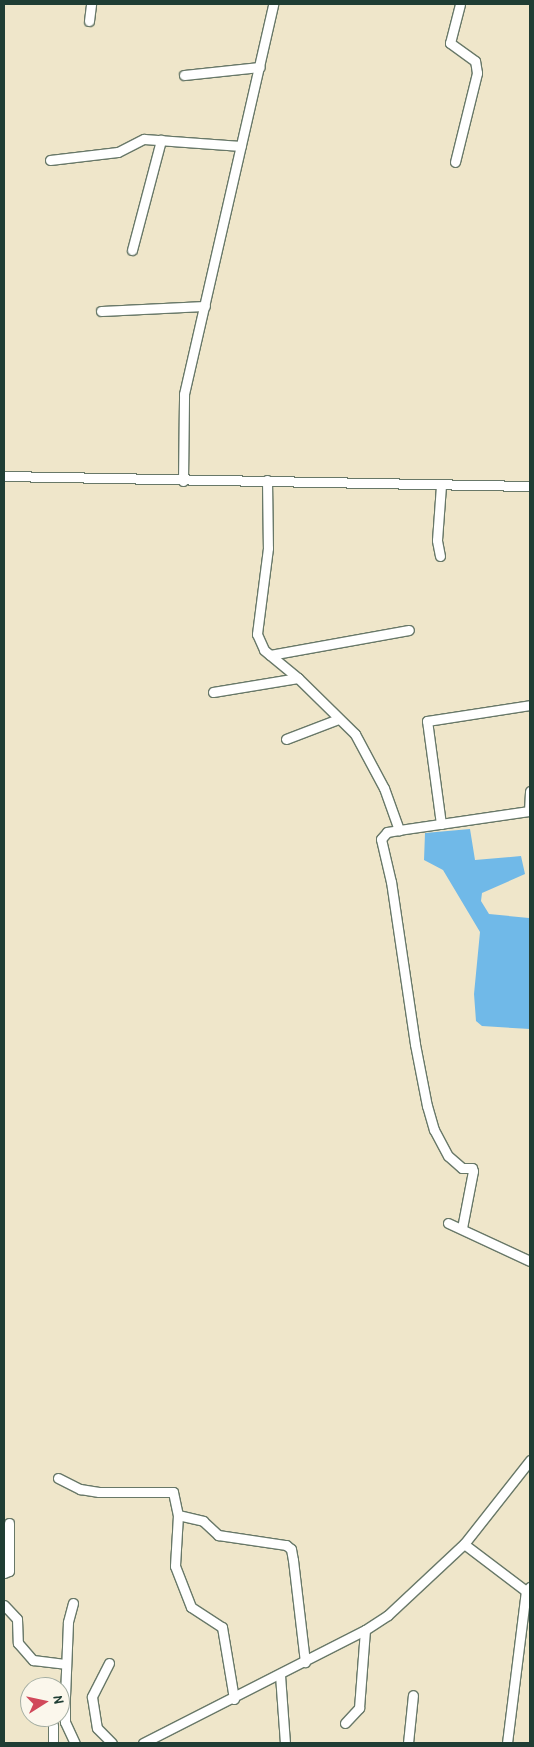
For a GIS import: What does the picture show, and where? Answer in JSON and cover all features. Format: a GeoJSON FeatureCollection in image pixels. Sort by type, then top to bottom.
{"type":"FeatureCollection","features":[{"type":"Feature","properties":{"kind":"street"},"geometry":{"type":"LineString","coordinates":[[90,21],[91,4]]}},
{"type":"Feature","properties":{"kind":"street"},"geometry":{"type":"LineString","coordinates":[[183,481],[184,394],[273,4]]}},
{"type":"Feature","properties":{"kind":"street"},"geometry":{"type":"LineString","coordinates":[[455,162],[477,72],[475,61],[450,43],[460,4]]}},
{"type":"Feature","properties":{"kind":"street"},"geometry":{"type":"LineString","coordinates":[[184,75],[260,67]]}},
{"type":"Feature","properties":{"kind":"street"},"geometry":{"type":"LineString","coordinates":[[50,160],[118,152],[144,138],[241,146]]}},
{"type":"Feature","properties":{"kind":"street"},"geometry":{"type":"LineString","coordinates":[[132,250],[161,140]]}},
{"type":"Feature","properties":{"kind":"street"},"geometry":{"type":"LineString","coordinates":[[102,311],[205,306]]}},
{"type":"Feature","properties":{"kind":"street"},"geometry":{"type":"LineString","coordinates":[[4,476],[183,481],[267,480],[530,486]]}},
{"type":"Feature","properties":{"kind":"street"},"geometry":{"type":"LineString","coordinates":[[267,480],[268,548],[257,634],[270,655],[298,678],[355,734],[380,780],[399,830]]}},
{"type":"Feature","properties":{"kind":"street"},"geometry":{"type":"LineString","coordinates":[[440,556],[436,540],[441,485]]}},
{"type":"Feature","properties":{"kind":"street"},"geometry":{"type":"LineString","coordinates":[[270,655],[408,630]]}},
{"type":"Feature","properties":{"kind":"street"},"geometry":{"type":"LineString","coordinates":[[213,692],[298,678]]}},
{"type":"Feature","properties":{"kind":"street"},"geometry":{"type":"LineString","coordinates":[[441,824],[427,721],[530,705]]}},
{"type":"Feature","properties":{"kind":"street"},"geometry":{"type":"LineString","coordinates":[[286,739],[338,719]]}},
{"type":"Feature","properties":{"kind":"street"},"geometry":{"type":"LineString","coordinates":[[462,1228],[473,1171],[455,1164],[448,1156],[430,1115],[415,1044],[391,882],[381,850],[381,839],[387,832],[530,811],[530,791]]}},
{"type":"Feature","properties":{"kind":"street"},"geometry":{"type":"LineString","coordinates":[[448,1223],[530,1261]]}},
{"type":"Feature","properties":{"kind":"street"},"geometry":{"type":"LineString","coordinates":[[143,1743],[190,1722],[305,1662],[366,1630],[388,1615],[464,1544],[530,1460]]}},
{"type":"Feature","properties":{"kind":"street"},"geometry":{"type":"LineString","coordinates":[[58,1478],[80,1489],[99,1492],[173,1492],[178,1515],[175,1566],[190,1607],[222,1627],[234,1699]]}},
{"type":"Feature","properties":{"kind":"street"},"geometry":{"type":"LineString","coordinates":[[178,1515],[203,1521],[218,1535],[286,1545],[291,1549],[305,1662]]}},
{"type":"Feature","properties":{"kind":"street"},"geometry":{"type":"LineString","coordinates":[[4,1573],[9,1571],[10,1523]]}},
{"type":"Feature","properties":{"kind":"street"},"geometry":{"type":"LineString","coordinates":[[464,1544],[528,1589],[507,1743]]}},
{"type":"Feature","properties":{"kind":"street"},"geometry":{"type":"LineString","coordinates":[[73,1603],[65,1664],[66,1722],[75,1743]]}},
{"type":"Feature","properties":{"kind":"street"},"geometry":{"type":"LineString","coordinates":[[4,1605],[17,1619],[18,1643],[33,1660],[65,1664]]}},
{"type":"Feature","properties":{"kind":"street"},"geometry":{"type":"LineString","coordinates":[[345,1723],[359,1708],[366,1630]]}},
{"type":"Feature","properties":{"kind":"street"},"geometry":{"type":"LineString","coordinates":[[109,1662],[92,1697],[96,1728],[112,1743]]}},
{"type":"Feature","properties":{"kind":"street"},"geometry":{"type":"LineString","coordinates":[[280,1675],[285,1743]]}},
{"type":"Feature","properties":{"kind":"street"},"geometry":{"type":"LineString","coordinates":[[408,1743],[413,1695]]}},
{"type":"Feature","properties":{"kind":"street"},"geometry":{"type":"LineString","coordinates":[[53,1727],[53,1743]]}},
{"type":"Feature","properties":{"kind":"water"},"geometry":{"type":"Polygon","coordinates":[[[470,829],[475,860],[521,856],[525,874],[482,893],[481,901],[489,914],[529,918],[530,915],[530,1029],[482,1026],[476,1021],[474,994],[480,932],[443,870],[424,860],[425,833],[470,829]]]}}]}
